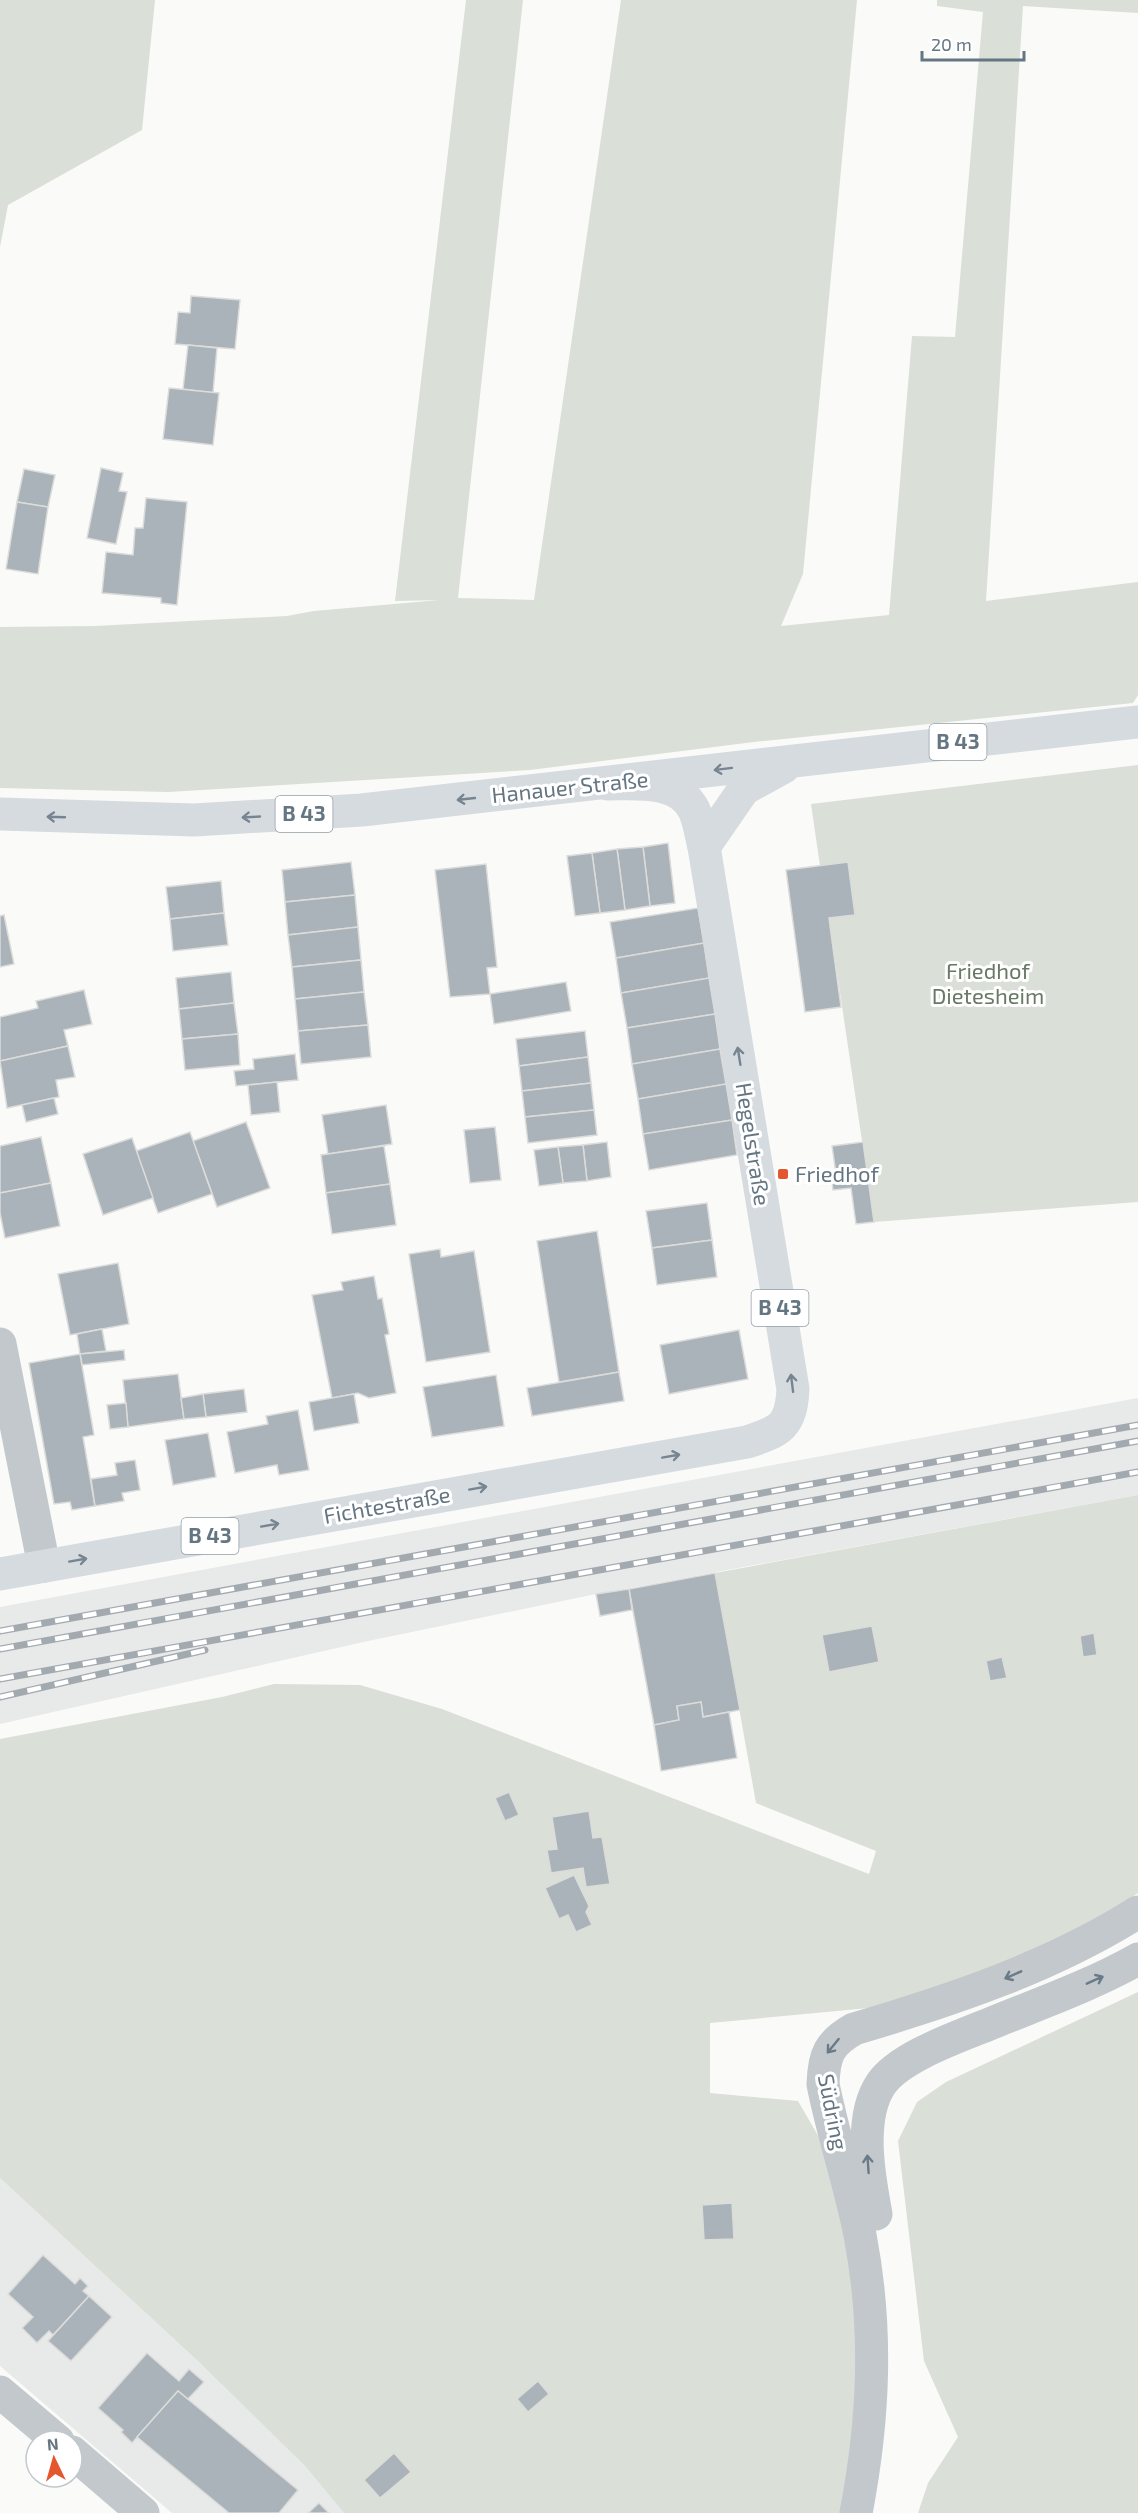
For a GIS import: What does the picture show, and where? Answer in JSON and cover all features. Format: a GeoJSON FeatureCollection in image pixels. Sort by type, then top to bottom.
{"type":"FeatureCollection","features":[{"type":"Feature","properties":{"kind":"main road","name":"Hanauer Straße"},"geometry":{"type":"LineString","coordinates":[[0,814],[117,819],[249,818],[362,810],[608,784],[802,759],[1138,722]]}},
{"type":"Feature","properties":{"kind":"main road","name":"B 43"},"geometry":{"type":"LineString","coordinates":[[705,847],[744,789],[802,759]]}},
{"type":"Feature","properties":{"kind":"main road","name":"Hegelstraße"},"geometry":{"type":"LineString","coordinates":[[608,784],[644,784],[664,787],[678,794],[694,810],[705,847],[793,1389],[792,1411],[785,1424],[773,1434]]}},
{"type":"Feature","properties":{"kind":"main road","name":"Fichtestraße"},"geometry":{"type":"LineString","coordinates":[[0,1574],[747,1442],[773,1434]]}},
{"type":"Feature","properties":{"kind":"street"},"geometry":{"type":"LineString","coordinates":[[0,1344],[44,1566]]}},
{"type":"Feature","properties":{"kind":"street","name":"Südring"},"geometry":{"type":"LineString","coordinates":[[856,2513],[872,2410],[872,2317],[860,2235],[823,2084],[824,2062],[829,2048],[839,2038],[854,2029],[1000,1981],[1054,1957],[1138,1912]]}},
{"type":"Feature","properties":{"kind":"street","name":"Südring"},"geometry":{"type":"LineString","coordinates":[[875,2513],[888,2454],[894,2358],[887,2281],[868,2169],[869,2124],[874,2099],[881,2084],[912,2060],[945,2043],[1070,1991],[1138,1959]]}},
{"type":"Feature","properties":{"kind":"street"},"geometry":{"type":"LineString","coordinates":[[0,2392],[44,2429]]}},
{"type":"Feature","properties":{"kind":"street"},"geometry":{"type":"LineString","coordinates":[[84,2462],[143,2513]]}},
{"type":"Feature","properties":{"kind":"shaded area"},"geometry":{"type":"Polygon","coordinates":[[[1138,1398],[1138,1495],[596,1594],[368,1641],[0,1724],[0,1607],[1138,1398]]]}},
{"type":"Feature","properties":{"kind":"shaded area"},"geometry":{"type":"Polygon","coordinates":[[[0,2178],[200,2363],[305,2466],[344,2513],[172,2513],[84,2438],[84,2429],[74,2429],[0,2366],[0,2178]]]}},
{"type":"Feature","properties":{"kind":"green space"},"geometry":{"type":"Polygon","coordinates":[[[0,0],[155,0],[142,130],[8,205],[0,247],[0,0]]]}},
{"type":"Feature","properties":{"kind":"green space"},"geometry":{"type":"Polygon","coordinates":[[[466,0],[523,0],[458,598],[534,600],[621,0],[857,0],[803,574],[781,626],[889,615],[912,336],[955,337],[983,12],[937,6],[937,0],[1138,0],[1138,13],[1023,6],[986,601],[1138,582],[1138,695],[1133,703],[754,742],[530,770],[168,792],[0,788],[0,627],[95,626],[287,616],[314,611],[440,600],[395,601],[466,0]]]}},
{"type":"Feature","properties":{"kind":"green space","name":"Friedhof Dietesheim"},"geometry":{"type":"Polygon","coordinates":[[[1138,765],[1138,1202],[874,1222],[829,918],[855,915],[848,862],[820,866],[811,804],[1138,765]]]}},
{"type":"Feature","properties":{"kind":"green space"},"geometry":{"type":"Polygon","coordinates":[[[1138,1495],[1138,1893],[1073,1937],[986,1973],[869,2008],[710,2023],[710,2093],[798,2101],[835,2165],[863,2361],[843,2513],[344,2513],[305,2466],[200,2363],[0,2178],[0,1739],[222,1697],[274,1684],[360,1685],[442,1709],[869,1874],[876,1851],[756,1803],[715,1573],[1138,1495]]]}},
{"type":"Feature","properties":{"kind":"green space"},"geometry":{"type":"Polygon","coordinates":[[[1138,1992],[1138,2513],[918,2513],[928,2483],[958,2437],[924,2361],[898,2141],[917,2102],[946,2082],[1138,1992]]]}},
{"type":"Feature","properties":{"kind":"building"},"geometry":{"type":"Polygon","coordinates":[[[191,296],[240,300],[235,349],[175,344],[178,312],[190,313],[191,296]]]}},
{"type":"Feature","properties":{"kind":"building"},"geometry":{"type":"Polygon","coordinates":[[[188,345],[217,348],[213,393],[183,389],[188,345]]]}},
{"type":"Feature","properties":{"kind":"building"},"geometry":{"type":"Polygon","coordinates":[[[169,388],[219,393],[213,445],[163,439],[169,388]]]}},
{"type":"Feature","properties":{"kind":"building"},"geometry":{"type":"Polygon","coordinates":[[[101,468],[123,473],[119,491],[127,492],[116,544],[87,538],[101,468]]]}},
{"type":"Feature","properties":{"kind":"building"},"geometry":{"type":"Polygon","coordinates":[[[24,469],[55,475],[48,507],[17,502],[24,469]]]}},
{"type":"Feature","properties":{"kind":"building"},"geometry":{"type":"Polygon","coordinates":[[[146,498],[187,502],[177,605],[161,603],[161,598],[102,593],[106,552],[133,555],[135,528],[143,528],[146,498]]]}},
{"type":"Feature","properties":{"kind":"building"},"geometry":{"type":"Polygon","coordinates":[[[17,502],[48,507],[38,574],[6,569],[17,502]]]}},
{"type":"Feature","properties":{"kind":"building"},"geometry":{"type":"Polygon","coordinates":[[[668,843],[675,903],[650,906],[643,847],[668,843]]]}},
{"type":"Feature","properties":{"kind":"building"},"geometry":{"type":"Polygon","coordinates":[[[643,847],[650,906],[625,910],[617,849],[643,847]]]}},
{"type":"Feature","properties":{"kind":"building"},"geometry":{"type":"Polygon","coordinates":[[[617,849],[625,910],[600,913],[592,853],[617,849]]]}},
{"type":"Feature","properties":{"kind":"building"},"geometry":{"type":"Polygon","coordinates":[[[592,853],[600,913],[575,916],[567,856],[592,853]]]}},
{"type":"Feature","properties":{"kind":"building"},"geometry":{"type":"Polygon","coordinates":[[[351,862],[355,895],[285,902],[282,870],[351,862]]]}},
{"type":"Feature","properties":{"kind":"building"},"geometry":{"type":"Polygon","coordinates":[[[848,862],[855,915],[829,918],[841,1007],[805,1012],[786,870],[848,862]]]}},
{"type":"Feature","properties":{"kind":"building"},"geometry":{"type":"Polygon","coordinates":[[[486,864],[497,967],[487,968],[490,994],[450,997],[435,870],[486,864]]]}},
{"type":"Feature","properties":{"kind":"building"},"geometry":{"type":"Polygon","coordinates":[[[221,881],[224,913],[170,919],[166,887],[221,881]]]}},
{"type":"Feature","properties":{"kind":"building"},"geometry":{"type":"Polygon","coordinates":[[[355,895],[358,927],[288,935],[285,902],[355,895]]]}},
{"type":"Feature","properties":{"kind":"building"},"geometry":{"type":"Polygon","coordinates":[[[698,908],[704,943],[616,958],[610,922],[698,908]]]}},
{"type":"Feature","properties":{"kind":"building"},"geometry":{"type":"Polygon","coordinates":[[[224,913],[228,945],[173,951],[170,919],[224,913]]]}},
{"type":"Feature","properties":{"kind":"building"},"geometry":{"type":"Polygon","coordinates":[[[4,915],[14,964],[0,967],[0,916],[4,915]]]}},
{"type":"Feature","properties":{"kind":"building"},"geometry":{"type":"Polygon","coordinates":[[[358,927],[361,960],[292,967],[288,935],[358,927]]]}},
{"type":"Feature","properties":{"kind":"building"},"geometry":{"type":"Polygon","coordinates":[[[704,943],[709,978],[621,993],[616,958],[704,943]]]}},
{"type":"Feature","properties":{"kind":"building"},"geometry":{"type":"Polygon","coordinates":[[[361,960],[364,992],[295,999],[292,967],[361,960]]]}},
{"type":"Feature","properties":{"kind":"building"},"geometry":{"type":"Polygon","coordinates":[[[231,972],[234,1003],[179,1009],[176,978],[231,972]]]}},
{"type":"Feature","properties":{"kind":"building"},"geometry":{"type":"Polygon","coordinates":[[[709,978],[715,1014],[627,1028],[621,993],[709,978]]]}},
{"type":"Feature","properties":{"kind":"building"},"geometry":{"type":"Polygon","coordinates":[[[566,982],[571,1011],[494,1024],[490,994],[566,982]]]}},
{"type":"Feature","properties":{"kind":"building"},"geometry":{"type":"Polygon","coordinates":[[[84,990],[92,1024],[64,1030],[68,1046],[0,1061],[0,1017],[38,1008],[36,1001],[84,990]]]}},
{"type":"Feature","properties":{"kind":"building"},"geometry":{"type":"Polygon","coordinates":[[[364,992],[368,1025],[298,1031],[295,999],[364,992]]]}},
{"type":"Feature","properties":{"kind":"building"},"geometry":{"type":"Polygon","coordinates":[[[234,1003],[238,1034],[182,1039],[179,1009],[234,1003]]]}},
{"type":"Feature","properties":{"kind":"building"},"geometry":{"type":"Polygon","coordinates":[[[715,1014],[720,1049],[632,1064],[627,1028],[715,1014]]]}},
{"type":"Feature","properties":{"kind":"building"},"geometry":{"type":"Polygon","coordinates":[[[368,1025],[371,1057],[301,1064],[298,1031],[368,1025]]]}},
{"type":"Feature","properties":{"kind":"building"},"geometry":{"type":"Polygon","coordinates":[[[585,1031],[588,1057],[519,1066],[516,1039],[585,1031]]]}},
{"type":"Feature","properties":{"kind":"building"},"geometry":{"type":"Polygon","coordinates":[[[238,1034],[240,1065],[185,1070],[182,1039],[238,1034]]]}},
{"type":"Feature","properties":{"kind":"building"},"geometry":{"type":"Polygon","coordinates":[[[68,1046],[75,1077],[56,1080],[59,1097],[7,1108],[0,1061],[68,1046]]]}},
{"type":"Feature","properties":{"kind":"building"},"geometry":{"type":"Polygon","coordinates":[[[720,1049],[726,1084],[638,1099],[632,1064],[720,1049]]]}},
{"type":"Feature","properties":{"kind":"building"},"geometry":{"type":"Polygon","coordinates":[[[295,1054],[298,1080],[236,1086],[234,1071],[254,1069],[253,1059],[295,1054]]]}},
{"type":"Feature","properties":{"kind":"building"},"geometry":{"type":"Polygon","coordinates":[[[588,1057],[591,1083],[522,1091],[519,1066],[588,1057]]]}},
{"type":"Feature","properties":{"kind":"building"},"geometry":{"type":"Polygon","coordinates":[[[277,1082],[280,1112],[251,1115],[248,1085],[277,1082]]]}},
{"type":"Feature","properties":{"kind":"building"},"geometry":{"type":"Polygon","coordinates":[[[591,1083],[594,1110],[525,1117],[522,1091],[591,1083]]]}},
{"type":"Feature","properties":{"kind":"building"},"geometry":{"type":"Polygon","coordinates":[[[726,1084],[732,1120],[643,1134],[638,1099],[726,1084]]]}},
{"type":"Feature","properties":{"kind":"building"},"geometry":{"type":"Polygon","coordinates":[[[54,1098],[58,1114],[26,1122],[22,1105],[54,1098]]]}},
{"type":"Feature","properties":{"kind":"building"},"geometry":{"type":"Polygon","coordinates":[[[386,1105],[392,1144],[328,1154],[322,1115],[386,1105]]]}},
{"type":"Feature","properties":{"kind":"building"},"geometry":{"type":"Polygon","coordinates":[[[594,1110],[597,1135],[528,1143],[525,1117],[594,1110]]]}},
{"type":"Feature","properties":{"kind":"building"},"geometry":{"type":"Polygon","coordinates":[[[732,1120],[737,1155],[649,1170],[643,1134],[732,1120]]]}},
{"type":"Feature","properties":{"kind":"building"},"geometry":{"type":"Polygon","coordinates":[[[246,1122],[270,1188],[217,1207],[193,1141],[246,1122]]]}},
{"type":"Feature","properties":{"kind":"building"},"geometry":{"type":"Polygon","coordinates":[[[495,1127],[501,1180],[470,1183],[464,1130],[495,1127]]]}},
{"type":"Feature","properties":{"kind":"building"},"geometry":{"type":"Polygon","coordinates":[[[190,1132],[212,1194],[158,1213],[136,1151],[190,1132]]]}},
{"type":"Feature","properties":{"kind":"building"},"geometry":{"type":"Polygon","coordinates":[[[41,1137],[51,1183],[0,1193],[0,1146],[41,1137]]]}},
{"type":"Feature","properties":{"kind":"building"},"geometry":{"type":"Polygon","coordinates":[[[132,1138],[153,1198],[103,1215],[83,1154],[132,1138]]]}},
{"type":"Feature","properties":{"kind":"building"},"geometry":{"type":"Polygon","coordinates":[[[607,1142],[611,1177],[587,1181],[583,1145],[607,1142]]]}},
{"type":"Feature","properties":{"kind":"building"},"geometry":{"type":"Polygon","coordinates":[[[863,1142],[874,1222],[856,1224],[851,1188],[833,1190],[831,1175],[836,1174],[832,1146],[863,1142]]]}},
{"type":"Feature","properties":{"kind":"building"},"geometry":{"type":"Polygon","coordinates":[[[583,1145],[587,1181],[563,1183],[558,1147],[583,1145]]]}},
{"type":"Feature","properties":{"kind":"building"},"geometry":{"type":"Polygon","coordinates":[[[384,1146],[390,1184],[326,1193],[321,1155],[384,1146]]]}},
{"type":"Feature","properties":{"kind":"building"},"geometry":{"type":"Polygon","coordinates":[[[558,1147],[563,1183],[539,1186],[534,1150],[558,1147]]]}},
{"type":"Feature","properties":{"kind":"building"},"geometry":{"type":"Polygon","coordinates":[[[51,1183],[60,1226],[5,1238],[0,1213],[0,1193],[51,1183]]]}},
{"type":"Feature","properties":{"kind":"building"},"geometry":{"type":"Polygon","coordinates":[[[390,1184],[396,1225],[332,1234],[326,1193],[390,1184]]]}},
{"type":"Feature","properties":{"kind":"building"},"geometry":{"type":"Polygon","coordinates":[[[707,1203],[712,1240],[652,1248],[646,1211],[707,1203]]]}},
{"type":"Feature","properties":{"kind":"building"},"geometry":{"type":"Polygon","coordinates":[[[597,1231],[619,1372],[559,1382],[537,1241],[597,1231]]]}},
{"type":"Feature","properties":{"kind":"building"},"geometry":{"type":"Polygon","coordinates":[[[712,1240],[717,1277],[657,1285],[652,1248],[712,1240]]]}},
{"type":"Feature","properties":{"kind":"building"},"geometry":{"type":"Polygon","coordinates":[[[440,1249],[441,1257],[474,1251],[490,1352],[426,1362],[409,1254],[440,1249]]]}},
{"type":"Feature","properties":{"kind":"building"},"geometry":{"type":"Polygon","coordinates":[[[118,1263],[129,1324],[70,1335],[58,1274],[118,1263]]]}},
{"type":"Feature","properties":{"kind":"building"},"geometry":{"type":"Polygon","coordinates":[[[374,1276],[378,1299],[382,1298],[389,1334],[385,1335],[396,1393],[369,1398],[358,1393],[332,1398],[312,1295],[343,1290],[341,1282],[374,1276]]]}},
{"type":"Feature","properties":{"kind":"building"},"geometry":{"type":"Polygon","coordinates":[[[102,1329],[106,1351],[80,1354],[77,1334],[102,1329]]]}},
{"type":"Feature","properties":{"kind":"building"},"geometry":{"type":"Polygon","coordinates":[[[739,1330],[748,1379],[669,1394],[660,1345],[739,1330]]]}},
{"type":"Feature","properties":{"kind":"building"},"geometry":{"type":"Polygon","coordinates":[[[124,1350],[125,1360],[82,1365],[80,1354],[124,1350]]]}},
{"type":"Feature","properties":{"kind":"building"},"geometry":{"type":"Polygon","coordinates":[[[80,1354],[94,1435],[83,1437],[95,1506],[72,1510],[70,1502],[54,1504],[29,1363],[80,1354]]]}},
{"type":"Feature","properties":{"kind":"building"},"geometry":{"type":"Polygon","coordinates":[[[619,1372],[624,1401],[532,1416],[527,1388],[619,1372]]]}},
{"type":"Feature","properties":{"kind":"building"},"geometry":{"type":"Polygon","coordinates":[[[178,1374],[184,1419],[128,1427],[123,1380],[178,1374]]]}},
{"type":"Feature","properties":{"kind":"building"},"geometry":{"type":"Polygon","coordinates":[[[496,1375],[504,1426],[432,1437],[423,1387],[496,1375]]]}},
{"type":"Feature","properties":{"kind":"building"},"geometry":{"type":"Polygon","coordinates":[[[244,1389],[247,1412],[206,1417],[203,1394],[244,1389]]]}},
{"type":"Feature","properties":{"kind":"building"},"geometry":{"type":"Polygon","coordinates":[[[203,1394],[206,1417],[184,1419],[181,1398],[203,1394]]]}},
{"type":"Feature","properties":{"kind":"building"},"geometry":{"type":"Polygon","coordinates":[[[354,1394],[359,1423],[314,1431],[309,1402],[354,1394]]]}},
{"type":"Feature","properties":{"kind":"building"},"geometry":{"type":"Polygon","coordinates":[[[126,1403],[128,1427],[110,1429],[107,1405],[126,1403]]]}},
{"type":"Feature","properties":{"kind":"building"},"geometry":{"type":"Polygon","coordinates":[[[298,1410],[309,1470],[279,1475],[277,1465],[235,1473],[227,1432],[268,1424],[266,1416],[298,1410]]]}},
{"type":"Feature","properties":{"kind":"building"},"geometry":{"type":"Polygon","coordinates":[[[208,1433],[216,1477],[173,1485],[165,1440],[208,1433]]]}},
{"type":"Feature","properties":{"kind":"building"},"geometry":{"type":"Polygon","coordinates":[[[135,1460],[140,1490],[122,1493],[124,1501],[95,1506],[91,1479],[117,1475],[115,1463],[135,1460]]]}},
{"type":"Feature","properties":{"kind":"building"},"geometry":{"type":"Polygon","coordinates":[[[715,1573],[740,1710],[703,1717],[701,1702],[677,1706],[679,1720],[654,1725],[629,1589],[715,1573]]]}},
{"type":"Feature","properties":{"kind":"building"},"geometry":{"type":"Polygon","coordinates":[[[629,1589],[632,1610],[600,1616],[596,1594],[629,1589]]]}},
{"type":"Feature","properties":{"kind":"building"},"geometry":{"type":"Polygon","coordinates":[[[872,1626],[879,1662],[829,1672],[822,1635],[872,1626]]]}},
{"type":"Feature","properties":{"kind":"building"},"geometry":{"type":"Polygon","coordinates":[[[1094,1633],[1097,1655],[1083,1657],[1080,1636],[1094,1633]]]}},
{"type":"Feature","properties":{"kind":"building"},"geometry":{"type":"Polygon","coordinates":[[[1002,1657],[1007,1678],[990,1681],[986,1661],[1002,1657]]]}},
{"type":"Feature","properties":{"kind":"building"},"geometry":{"type":"Polygon","coordinates":[[[701,1702],[703,1717],[729,1712],[737,1758],[661,1771],[654,1725],[679,1720],[677,1706],[701,1702]]]}},
{"type":"Feature","properties":{"kind":"building"},"geometry":{"type":"Polygon","coordinates":[[[509,1792],[519,1815],[505,1821],[495,1798],[509,1792]]]}},
{"type":"Feature","properties":{"kind":"building"},"geometry":{"type":"Polygon","coordinates":[[[589,1811],[593,1838],[602,1837],[610,1884],[586,1887],[583,1868],[551,1873],[547,1850],[557,1849],[552,1817],[589,1811]]]}},
{"type":"Feature","properties":{"kind":"building"},"geometry":{"type":"Polygon","coordinates":[[[574,1875],[589,1906],[586,1912],[592,1925],[576,1932],[568,1915],[559,1919],[545,1888],[574,1875]]]}},
{"type":"Feature","properties":{"kind":"building"},"geometry":{"type":"Polygon","coordinates":[[[732,2203],[734,2239],[704,2240],[702,2205],[732,2203]]]}},
{"type":"Feature","properties":{"kind":"building"},"geometry":{"type":"Polygon","coordinates":[[[43,2255],[75,2284],[80,2278],[88,2286],[83,2291],[89,2296],[53,2335],[49,2331],[37,2343],[22,2328],[33,2317],[8,2294],[43,2255]]]}},
{"type":"Feature","properties":{"kind":"building"},"geometry":{"type":"Polygon","coordinates":[[[89,2296],[112,2317],[71,2361],[48,2341],[89,2296]]]}},
{"type":"Feature","properties":{"kind":"building"},"geometry":{"type":"Polygon","coordinates":[[[147,2353],[179,2381],[189,2369],[204,2382],[188,2399],[178,2391],[132,2443],[121,2432],[123,2430],[98,2408],[147,2353]]]}},
{"type":"Feature","properties":{"kind":"building"},"geometry":{"type":"Polygon","coordinates":[[[538,2381],[549,2394],[528,2412],[517,2399],[538,2381]]]}},
{"type":"Feature","properties":{"kind":"building"},"geometry":{"type":"Polygon","coordinates":[[[178,2391],[298,2490],[279,2513],[229,2513],[137,2437],[178,2391]]]}},
{"type":"Feature","properties":{"kind":"building"},"geometry":{"type":"Polygon","coordinates":[[[394,2453],[411,2472],[380,2498],[364,2480],[394,2453]]]}},
{"type":"Feature","properties":{"kind":"building"},"geometry":{"type":"Polygon","coordinates":[[[319,2503],[329,2513],[308,2513],[319,2503]]]}},
{"type":"Feature","properties":{"kind":"railway"},"geometry":{"type":"LineString","coordinates":[[0,1631],[1138,1425]]}},
{"type":"Feature","properties":{"kind":"railway"},"geometry":{"type":"LineString","coordinates":[[0,1649],[1138,1441]]}},
{"type":"Feature","properties":{"kind":"railway"},"geometry":{"type":"LineString","coordinates":[[0,1679],[1138,1472]]}},
{"type":"Feature","properties":{"kind":"railway"},"geometry":{"type":"LineString","coordinates":[[0,1697],[205,1650]]}},
{"type":"Feature","properties":{"kind":"place","name":"Friedhof"},"geometry":{"type":"Point","coordinates":[783,1174]}}]}
